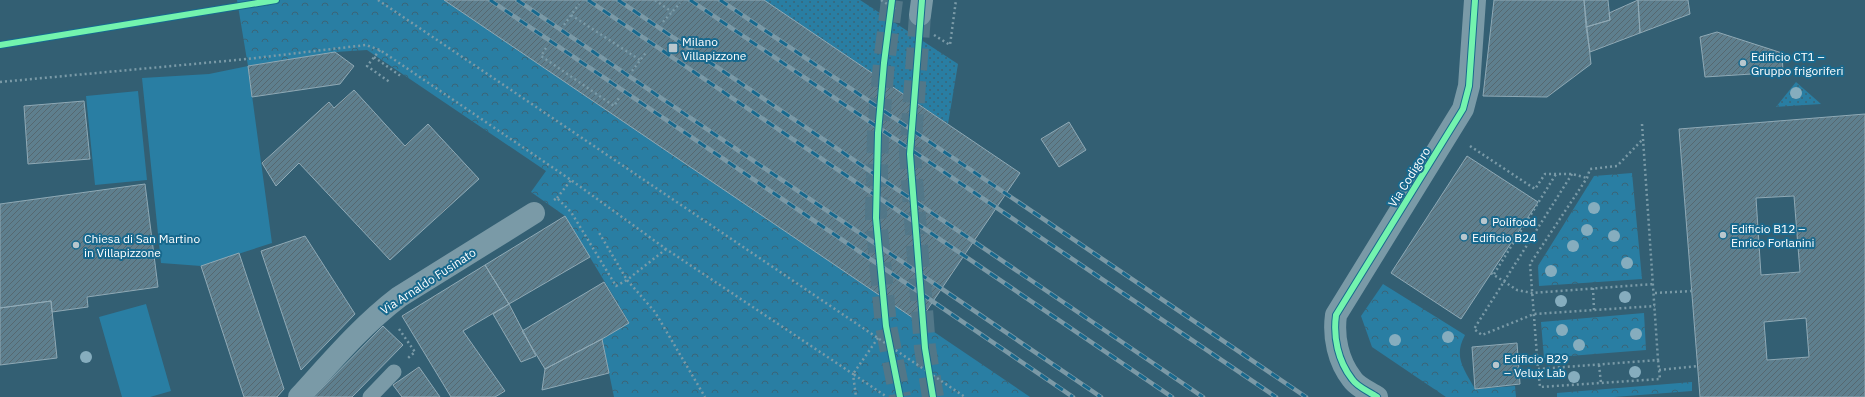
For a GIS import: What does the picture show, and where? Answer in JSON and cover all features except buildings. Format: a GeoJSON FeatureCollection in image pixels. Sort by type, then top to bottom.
{"type":"FeatureCollection","features":[{"type":"Feature","properties":{"kind":"street","name":"Via Codigoro"},"geometry":{"type":"LineString","coordinates":[[1377,397],[1352,380],[1339,354],[1334,332],[1336,315],[1449,134],[1463,109],[1469,86],[1475,0]]}},
{"type":"Feature","properties":{"kind":"street","name":"Via Arnaldo Fusinato"},"geometry":{"type":"LineString","coordinates":[[299,397],[369,322],[399,297],[534,213]]}},
{"type":"Feature","properties":{"kind":"lane"},"geometry":{"type":"LineString","coordinates":[[370,397],[394,372]]}},
{"type":"Feature","properties":{"kind":"path"},"geometry":{"type":"LineString","coordinates":[[378,0],[965,397]]}},
{"type":"Feature","properties":{"kind":"path"},"geometry":{"type":"LineString","coordinates":[[655,0],[672,12]]}},
{"type":"Feature","properties":{"kind":"path"},"geometry":{"type":"LineString","coordinates":[[663,22],[680,3]]}},
{"type":"Feature","properties":{"kind":"path"},"geometry":{"type":"LineString","coordinates":[[564,25],[579,4]]}},
{"type":"Feature","properties":{"kind":"path"},"geometry":{"type":"LineString","coordinates":[[571,16],[640,60]]}},
{"type":"Feature","properties":{"kind":"path"},"geometry":{"type":"LineString","coordinates":[[0,82],[247,59],[366,45],[380,50],[571,180],[666,249],[887,397]]}},
{"type":"Feature","properties":{"kind":"path"},"geometry":{"type":"LineString","coordinates":[[546,48],[541,56],[614,106],[619,98]]}},
{"type":"Feature","properties":{"kind":"path"},"geometry":{"type":"LineString","coordinates":[[380,50],[367,66],[391,83]]}},
{"type":"Feature","properties":{"kind":"path"},"geometry":{"type":"LineString","coordinates":[[632,71],[647,51]]}},
{"type":"Feature","properties":{"kind":"path"},"geometry":{"type":"LineString","coordinates":[[374,58],[402,77]]}},
{"type":"Feature","properties":{"kind":"path"},"geometry":{"type":"LineString","coordinates":[[1642,124],[1660,379],[1540,387],[1530,264],[1587,178],[1590,169],[1617,166],[1643,139]]}},
{"type":"Feature","properties":{"kind":"path"},"geometry":{"type":"LineString","coordinates":[[1449,134],[1535,189],[1545,174],[1572,174],[1587,178]]}},
{"type":"Feature","properties":{"kind":"path"},"geometry":{"type":"LineString","coordinates":[[1556,174],[1493,273],[1517,290],[1532,293],[1654,284]]}},
{"type":"Feature","properties":{"kind":"path"},"geometry":{"type":"LineString","coordinates":[[1572,174],[1474,330],[1482,335],[1534,314],[1655,306]]}},
{"type":"Feature","properties":{"kind":"path"},"geometry":{"type":"LineString","coordinates":[[534,213],[557,198],[571,180]]}},
{"type":"Feature","properties":{"kind":"path"},"geometry":{"type":"LineString","coordinates":[[557,198],[571,212],[616,286],[627,280],[666,249]]}},
{"type":"Feature","properties":{"kind":"path"},"geometry":{"type":"LineString","coordinates":[[598,231],[627,280],[655,312],[705,397]]}},
{"type":"Feature","properties":{"kind":"path"},"geometry":{"type":"LineString","coordinates":[[1593,288],[1594,310]]}},
{"type":"Feature","properties":{"kind":"path"},"geometry":{"type":"LineString","coordinates":[[1654,294],[1692,291]]}},
{"type":"Feature","properties":{"kind":"path"},"geometry":{"type":"LineString","coordinates":[[384,309],[415,352],[394,372]]}},
{"type":"Feature","properties":{"kind":"path"},"geometry":{"type":"LineString","coordinates":[[856,397],[853,374],[878,338]]}},
{"type":"Feature","properties":{"kind":"path"},"geometry":{"type":"LineString","coordinates":[[1538,369],[1658,360]]}},
{"type":"Feature","properties":{"kind":"path"},"geometry":{"type":"LineString","coordinates":[[1599,365],[1601,383]]}},
{"type":"Feature","properties":{"kind":"path"},"geometry":{"type":"LineString","coordinates":[[1659,370],[1698,366]]}},
{"type":"Feature","properties":{"kind":"green space"},"geometry":{"type":"Polygon","coordinates":[[[237,0],[444,0],[1030,397],[614,397],[602,339],[629,322],[565,216],[531,192],[546,171],[367,50],[335,52],[248,66],[237,0]]]}},
{"type":"Feature","properties":{"kind":"green space"},"geometry":{"type":"Polygon","coordinates":[[[764,0],[860,0],[958,64],[948,124],[764,0]]]}},
{"type":"Feature","properties":{"kind":"green space"},"geometry":{"type":"Polygon","coordinates":[[[248,66],[272,243],[201,266],[161,263],[142,78],[209,74],[248,66]]]}},
{"type":"Feature","properties":{"kind":"green space"},"geometry":{"type":"Polygon","coordinates":[[[1796,82],[1821,104],[1776,107],[1796,82]]]}},
{"type":"Feature","properties":{"kind":"green space"},"geometry":{"type":"Polygon","coordinates":[[[138,91],[147,180],[95,185],[86,96],[138,91]]]}},
{"type":"Feature","properties":{"kind":"green space"},"geometry":{"type":"Polygon","coordinates":[[[1632,173],[1642,279],[1539,286],[1538,266],[1594,176],[1632,173]]]}},
{"type":"Feature","properties":{"kind":"green space"},"geometry":{"type":"Polygon","coordinates":[[[1383,284],[1465,335],[1460,350],[1461,363],[1475,389],[1515,386],[1516,397],[1446,397],[1372,347],[1361,316],[1383,284]]]}},
{"type":"Feature","properties":{"kind":"green space"},"geometry":{"type":"Polygon","coordinates":[[[146,304],[171,391],[150,397],[122,397],[99,317],[146,304]]]}},
{"type":"Feature","properties":{"kind":"green space"},"geometry":{"type":"Polygon","coordinates":[[[1644,313],[1646,350],[1544,358],[1541,322],[1644,313]]]}},
{"type":"Feature","properties":{"kind":"green space"},"geometry":{"type":"Polygon","coordinates":[[[1692,382],[1692,391],[1614,397],[1557,397],[1557,393],[1692,382]]]}},
{"type":"Feature","properties":{"kind":"tunnel"},"geometry":{"type":"LineString","coordinates":[[892,0],[884,63],[878,133],[876,218],[886,326],[900,397]]}},
{"type":"Feature","properties":{"kind":"tunnel"},"geometry":{"type":"LineString","coordinates":[[920,15],[910,154],[925,348],[933,397]]}},
{"type":"Feature","properties":{"kind":"railway"},"geometry":{"type":"LineString","coordinates":[[490,0],[1073,397]]}},
{"type":"Feature","properties":{"kind":"railway"},"geometry":{"type":"LineString","coordinates":[[517,0],[1101,397]]}},
{"type":"Feature","properties":{"kind":"railway"},"geometry":{"type":"LineString","coordinates":[[588,0],[1172,397]]}},
{"type":"Feature","properties":{"kind":"railway"},"geometry":{"type":"LineString","coordinates":[[618,0],[1203,397]]}},
{"type":"Feature","properties":{"kind":"railway"},"geometry":{"type":"LineString","coordinates":[[690,0],[1276,397]]}},
{"type":"Feature","properties":{"kind":"railway"},"geometry":{"type":"LineString","coordinates":[[720,0],[1306,397]]}},
{"type":"Feature","properties":{"kind":"cycle path"},"geometry":{"type":"LineString","coordinates":[[0,45],[276,0]]}},
{"type":"Feature","properties":{"kind":"cycle path"},"geometry":{"type":"LineString","coordinates":[[892,0],[884,63],[878,133],[876,218],[886,326],[900,397]]}},
{"type":"Feature","properties":{"kind":"cycle path"},"geometry":{"type":"LineString","coordinates":[[922,0],[910,154],[925,348],[933,397]]}},
{"type":"Feature","properties":{"kind":"cycle path"},"geometry":{"type":"LineString","coordinates":[[1377,397],[1360,387],[1354,382],[1347,372],[1340,357],[1336,340],[1336,315],[1463,109],[1469,86],[1475,0]]}},
{"type":"Feature","properties":{"kind":"place","name":"Milano Villapizzone"},"geometry":{"type":"Point","coordinates":[673,48]}},
{"type":"Feature","properties":{"kind":"place","name":"Edificio CT1 – Gruppo frigoriferi"},"geometry":{"type":"Point","coordinates":[1743,63]}},
{"type":"Feature","properties":{"kind":"place","name":"Polifood"},"geometry":{"type":"Point","coordinates":[1484,221]}},
{"type":"Feature","properties":{"kind":"place","name":"Edificio B12 – Enrico Forlanini"},"geometry":{"type":"Point","coordinates":[1723,235]}},
{"type":"Feature","properties":{"kind":"place","name":"Edificio B24"},"geometry":{"type":"Point","coordinates":[1464,237]}},
{"type":"Feature","properties":{"kind":"place","name":"Chiesa di San Martino in Villapizzone"},"geometry":{"type":"Point","coordinates":[76,245]}},
{"type":"Feature","properties":{"kind":"place","name":"Edificio B29 – Velux Lab"},"geometry":{"type":"Point","coordinates":[1496,365]}}]}
